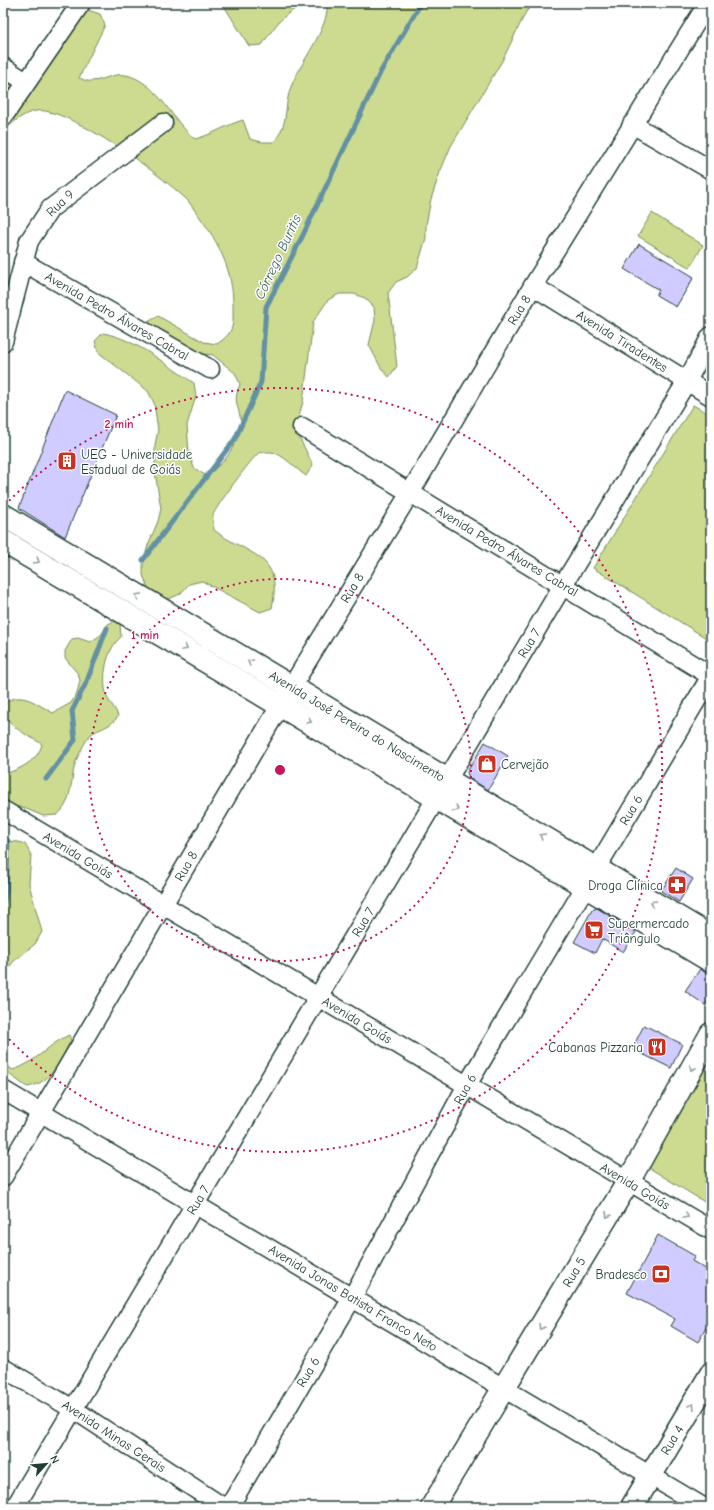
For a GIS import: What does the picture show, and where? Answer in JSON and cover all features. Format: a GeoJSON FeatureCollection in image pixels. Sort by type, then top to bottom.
{"type":"FeatureCollection","features":[{"type":"Feature","properties":{"kind":"main road","name":"Avenida José Pereira do Nascimento"},"geometry":{"type":"LineString","coordinates":[[3,515],[120,585],[286,696],[442,789],[591,877],[711,937]]}},
{"type":"Feature","properties":{"kind":"main road","name":"Avenida José Pereira do Nascimento"},"geometry":{"type":"LineString","coordinates":[[3,541],[110,604],[286,696]]}},
{"type":"Feature","properties":{"kind":"main road"},"geometry":{"type":"LineString","coordinates":[[110,604],[120,585]]}},
{"type":"Feature","properties":{"kind":"main road","name":"Avenida José Pereira do Nascimento"},"geometry":{"type":"LineString","coordinates":[[591,877],[711,961]]}},
{"type":"Feature","properties":{"kind":"main road","name":"Rua 5"},"geometry":{"type":"LineString","coordinates":[[432,1507],[628,1182],[711,1034]]}},
{"type":"Feature","properties":{"kind":"main road","name":"Rua 4"},"geometry":{"type":"LineString","coordinates":[[632,1507],[711,1374]]}},
{"type":"Feature","properties":{"kind":"street"},"geometry":{"type":"LineString","coordinates":[[3,117],[81,3]]}},
{"type":"Feature","properties":{"kind":"street","name":"Rua 8"},"geometry":{"type":"LineString","coordinates":[[3,1177],[286,696],[410,493],[533,286],[708,3]]}},
{"type":"Feature","properties":{"kind":"street"},"geometry":{"type":"LineString","coordinates":[[3,67],[26,82]]}},
{"type":"Feature","properties":{"kind":"street","name":"Rua 9"},"geometry":{"type":"LineString","coordinates":[[3,342],[29,241],[50,209],[163,123]]}},
{"type":"Feature","properties":{"kind":"street"},"geometry":{"type":"LineString","coordinates":[[632,124],[711,170]]}},
{"type":"Feature","properties":{"kind":"street","name":"Avenida Pedro Álvares Cabral"},"geometry":{"type":"LineString","coordinates":[[23,262],[210,369]]}},
{"type":"Feature","properties":{"kind":"street","name":"Avenida Tiradentes"},"geometry":{"type":"LineString","coordinates":[[533,286],[711,396]]}},
{"type":"Feature","properties":{"kind":"street","name":"Rua 7"},"geometry":{"type":"LineString","coordinates":[[15,1507],[563,585],[687,381],[711,336]]}},
{"type":"Feature","properties":{"kind":"street","name":"Avenida Pedro Álvares Cabral"},"geometry":{"type":"LineString","coordinates":[[302,427],[711,676]]}},
{"type":"Feature","properties":{"kind":"street","name":"Rua 6"},"geometry":{"type":"LineString","coordinates":[[229,1507],[352,1298],[467,1085],[711,676]]}},
{"type":"Feature","properties":{"kind":"street","name":"Avenida Goiás"},"geometry":{"type":"LineString","coordinates":[[3,810],[711,1230]]}},
{"type":"Feature","properties":{"kind":"street","name":"Avenida Jonas Batista Franco Neto"},"geometry":{"type":"LineString","coordinates":[[3,1090],[703,1507]]}},
{"type":"Feature","properties":{"kind":"street","name":"Avenida Minas Gerais"},"geometry":{"type":"LineString","coordinates":[[3,1368],[73,1409],[223,1507]]}},
{"type":"Feature","properties":{"kind":"green space"},"geometry":{"type":"Polygon","coordinates":[[[220,3],[306,3],[285,16],[262,45],[249,46],[226,9],[220,3]]]}},
{"type":"Feature","properties":{"kind":"green space"},"geometry":{"type":"Polygon","coordinates":[[[327,3],[534,3],[526,12],[502,61],[451,146],[431,199],[426,225],[426,238],[417,268],[407,277],[396,282],[388,293],[397,366],[389,377],[381,368],[369,345],[375,320],[374,307],[365,298],[354,294],[339,294],[328,300],[313,322],[303,402],[295,429],[313,465],[306,476],[280,455],[271,452],[259,453],[234,482],[215,510],[213,515],[214,530],[226,539],[250,551],[268,566],[273,576],[274,590],[272,608],[260,612],[202,581],[189,584],[180,594],[169,599],[156,596],[148,588],[143,575],[143,564],[148,545],[158,521],[161,509],[155,472],[155,445],[158,430],[154,403],[148,391],[98,352],[95,341],[103,333],[127,341],[139,347],[194,383],[196,396],[187,425],[189,453],[194,468],[205,475],[222,463],[232,448],[238,435],[241,423],[236,396],[240,384],[235,373],[213,355],[186,352],[150,336],[148,322],[158,316],[204,342],[217,344],[227,336],[233,323],[232,293],[228,269],[213,237],[186,199],[151,170],[104,138],[65,117],[42,111],[31,112],[22,116],[3,132],[3,85],[23,84],[47,70],[50,45],[85,9],[100,14],[105,25],[79,78],[86,81],[96,81],[114,75],[124,75],[140,81],[158,96],[179,123],[195,139],[243,120],[250,139],[262,142],[274,142],[279,135],[284,122],[288,97],[294,80],[324,24],[327,13],[327,3]]]}},
{"type":"Feature","properties":{"kind":"green space"},"geometry":{"type":"Polygon","coordinates":[[[652,213],[703,245],[690,268],[638,236],[652,213]]]}},
{"type":"Feature","properties":{"kind":"green space"},"geometry":{"type":"Polygon","coordinates":[[[693,405],[711,415],[711,641],[593,568],[693,405]]]}},
{"type":"Feature","properties":{"kind":"green space"},"geometry":{"type":"Polygon","coordinates":[[[114,621],[120,624],[121,637],[116,642],[108,657],[105,673],[105,690],[107,697],[118,716],[111,724],[93,733],[87,739],[76,761],[66,804],[57,815],[43,816],[24,808],[3,804],[3,774],[9,773],[27,764],[37,755],[42,744],[16,728],[11,723],[4,711],[3,704],[16,698],[22,698],[34,702],[53,713],[71,703],[77,693],[80,680],[78,674],[65,658],[65,651],[72,639],[78,638],[90,642],[101,635],[108,624],[114,621]]]}},
{"type":"Feature","properties":{"kind":"green space"},"geometry":{"type":"Polygon","coordinates":[[[3,841],[25,844],[31,855],[29,884],[42,932],[35,944],[13,962],[3,977],[3,841]]]}},
{"type":"Feature","properties":{"kind":"green space"},"geometry":{"type":"Polygon","coordinates":[[[69,1035],[71,1040],[63,1055],[54,1070],[43,1081],[27,1087],[3,1070],[3,1063],[13,1070],[21,1067],[69,1035]]]}},
{"type":"Feature","properties":{"kind":"green space"},"geometry":{"type":"Polygon","coordinates":[[[711,1058],[711,1206],[646,1166],[711,1058]]]}},
{"type":"Feature","properties":{"kind":"building"},"geometry":{"type":"Polygon","coordinates":[[[639,244],[694,277],[676,307],[656,295],[659,290],[624,269],[639,244]]]}},
{"type":"Feature","properties":{"kind":"building","name":"UEG - Universidade Estadual de Goiás"},"geometry":{"type":"Polygon","coordinates":[[[65,390],[116,415],[65,537],[19,508],[65,390]]]}},
{"type":"Feature","properties":{"kind":"building","name":"Cervejão"},"geometry":{"type":"Polygon","coordinates":[[[485,742],[508,756],[488,790],[469,778],[467,772],[485,742]]]}},
{"type":"Feature","properties":{"kind":"building","name":"Droga Clínica"},"geometry":{"type":"Polygon","coordinates":[[[676,868],[693,879],[679,902],[661,891],[676,868]]]}},
{"type":"Feature","properties":{"kind":"building"},"geometry":{"type":"Polygon","coordinates":[[[597,908],[636,932],[623,952],[602,939],[595,953],[574,942],[592,910],[597,908]]]}},
{"type":"Feature","properties":{"kind":"building"},"geometry":{"type":"Polygon","coordinates":[[[700,969],[711,976],[711,996],[705,1005],[685,991],[700,969]]]}},
{"type":"Feature","properties":{"kind":"building","name":"Cabanas Pizzaria"},"geometry":{"type":"Polygon","coordinates":[[[644,1025],[682,1044],[671,1068],[632,1049],[644,1025]]]}},
{"type":"Feature","properties":{"kind":"building"},"geometry":{"type":"Polygon","coordinates":[[[658,1235],[695,1256],[692,1261],[711,1272],[711,1319],[698,1342],[671,1326],[675,1319],[627,1293],[658,1235]]]}},
{"type":"Feature","properties":{"kind":"waterway","name":"Córrego Buritis"},"geometry":{"type":"LineString","coordinates":[[143,560],[235,439],[261,382],[266,307],[302,237],[381,71],[421,3]]}},
{"type":"Feature","properties":{"kind":"waterway","name":"Córrego Buritis"},"geometry":{"type":"LineString","coordinates":[[46,779],[75,740],[72,711],[87,681],[107,628]]}},
{"type":"Feature","properties":{"kind":"waterway","name":"Córrego Buritis"},"geometry":{"type":"LineString","coordinates":[[3,907],[6,891],[8,841]]}},
{"type":"Feature","properties":{"kind":"place","name":"UEG - Universidade Estadual de Goiás"},"geometry":{"type":"Point","coordinates":[67,461]}},
{"type":"Feature","properties":{"kind":"place","name":"Cervejão"},"geometry":{"type":"Point","coordinates":[487,764]}},
{"type":"Feature","properties":{"kind":"place","name":"Droga Clínica"},"geometry":{"type":"Point","coordinates":[677,885]}},
{"type":"Feature","properties":{"kind":"place","name":"Supermercado Triângulo"},"geometry":{"type":"Point","coordinates":[594,930]}},
{"type":"Feature","properties":{"kind":"place","name":"Cabanas Pizzaria"},"geometry":{"type":"Point","coordinates":[657,1047]}},
{"type":"Feature","properties":{"kind":"place","name":"Bradesco"},"geometry":{"type":"Point","coordinates":[661,1274]}}]}
